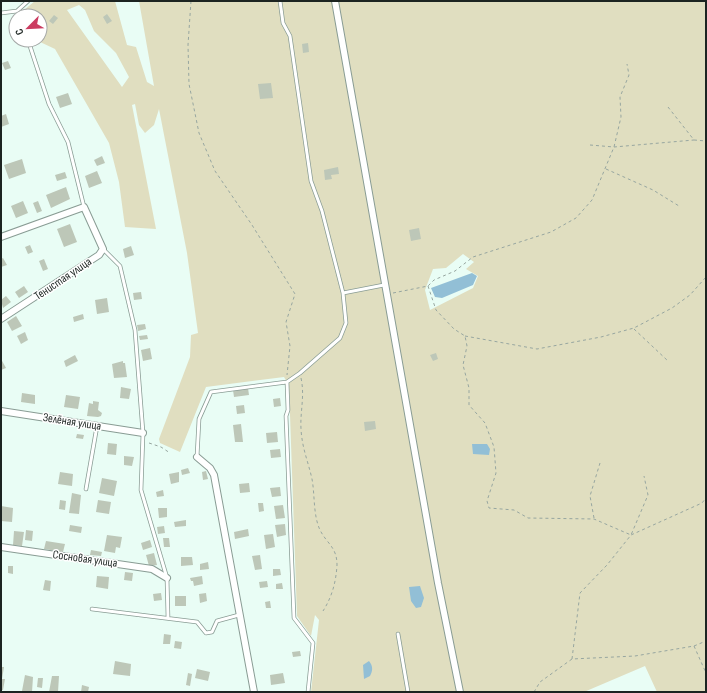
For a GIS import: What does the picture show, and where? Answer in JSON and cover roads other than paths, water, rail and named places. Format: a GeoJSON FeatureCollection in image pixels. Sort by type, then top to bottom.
{"type":"FeatureCollection","features":[{"type":"Feature","properties":{"kind":"street"},"geometry":{"type":"LineString","coordinates":[[335,1],[384,285],[438,583],[460,692]]}},
{"type":"Feature","properties":{"kind":"street"},"geometry":{"type":"LineString","coordinates":[[1,237],[84,207]]}},
{"type":"Feature","properties":{"kind":"street","name":"Тенистая улица"},"geometry":{"type":"LineString","coordinates":[[1,319],[99,255],[103,249],[84,207]]}},
{"type":"Feature","properties":{"kind":"street","name":"Зелёная улица"},"geometry":{"type":"LineString","coordinates":[[1,411],[143,433]]}},
{"type":"Feature","properties":{"kind":"street"},"geometry":{"type":"LineString","coordinates":[[197,457],[210,468],[214,475],[254,692]]}},
{"type":"Feature","properties":{"kind":"street","name":"Сосновая улица"},"geometry":{"type":"LineString","coordinates":[[1,546],[152,569],[167,578]]}},
{"type":"Feature","properties":{"kind":"lane"},"geometry":{"type":"LineString","coordinates":[[20,8],[28,1]]}},
{"type":"Feature","properties":{"kind":"lane"},"geometry":{"type":"LineString","coordinates":[[197,457],[199,420],[211,392],[287,382],[300,373],[340,338],[346,323],[343,293],[322,210],[311,181],[290,36],[283,23],[280,1]]}},
{"type":"Feature","properties":{"kind":"lane"},"geometry":{"type":"LineString","coordinates":[[31,48],[49,104],[68,142],[84,207]]}},
{"type":"Feature","properties":{"kind":"lane"},"geometry":{"type":"LineString","coordinates":[[103,249],[120,266],[135,330],[143,433],[141,490],[167,578],[168,618]]}},
{"type":"Feature","properties":{"kind":"lane"},"geometry":{"type":"LineString","coordinates":[[343,293],[384,285]]}},
{"type":"Feature","properties":{"kind":"lane"},"geometry":{"type":"LineString","coordinates":[[287,382],[288,410],[286,416],[294,618],[313,643],[308,692]]}},
{"type":"Feature","properties":{"kind":"lane"},"geometry":{"type":"LineString","coordinates":[[86,489],[97,426]]}},
{"type":"Feature","properties":{"kind":"lane"},"geometry":{"type":"LineString","coordinates":[[92,609],[197,622],[206,633],[212,632],[217,621],[240,615]]}},
{"type":"Feature","properties":{"kind":"lane"},"geometry":{"type":"LineString","coordinates":[[398,634],[408,692]]}},
{"type":"Feature","properties":{"kind":"water"},"geometry":{"type":"Polygon","coordinates":[[[472,273],[477,276],[473,285],[442,298],[435,297],[431,288],[472,273]]]}},
{"type":"Feature","properties":{"kind":"water"},"geometry":{"type":"Polygon","coordinates":[[[472,444],[487,444],[490,449],[489,455],[473,454],[472,444]]]}},
{"type":"Feature","properties":{"kind":"water"},"geometry":{"type":"Polygon","coordinates":[[[420,586],[424,598],[421,607],[416,608],[411,601],[409,587],[420,586]]]}},
{"type":"Feature","properties":{"kind":"water"},"geometry":{"type":"Polygon","coordinates":[[[369,661],[372,666],[372,672],[370,676],[364,679],[363,665],[369,661]]]}}]}
